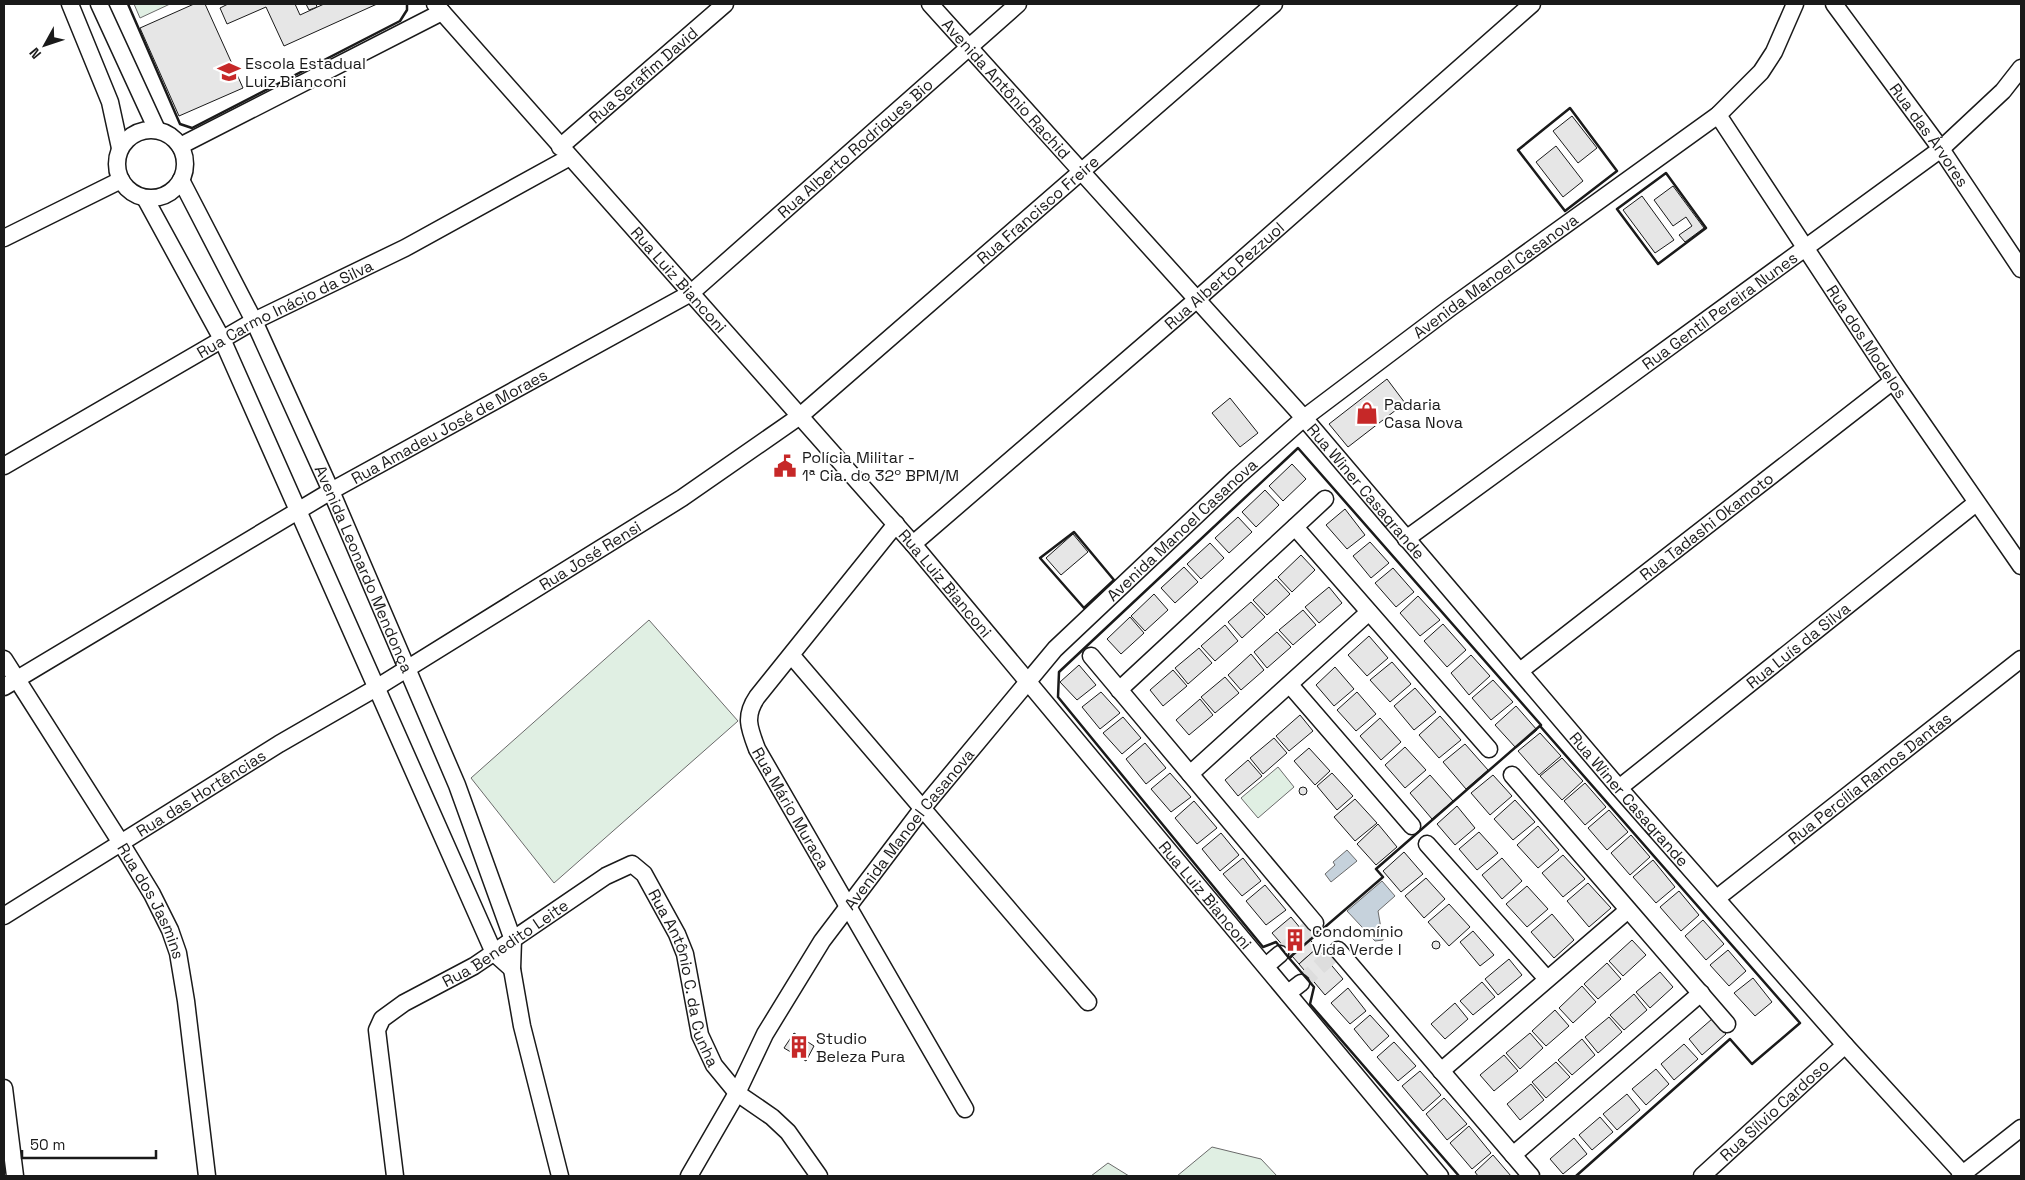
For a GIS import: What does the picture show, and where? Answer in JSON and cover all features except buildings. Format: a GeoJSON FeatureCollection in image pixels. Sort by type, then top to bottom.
{"type":"FeatureCollection","features":[{"type":"Feature","properties":{"kind":"street"},"geometry":{"type":"LineString","coordinates":[[70,4],[110,102],[120,148],[117,170],[121,180],[127,189],[145,198],[166,195],[181,180],[185,159],[180,146],[167,134],[157,130],[135,133],[120,148]]}},
{"type":"Feature","properties":{"kind":"street"},"geometry":{"type":"LineString","coordinates":[[99,4],[157,130]]}},
{"type":"Feature","properties":{"kind":"street","name":"Rua Serafim David"},"geometry":{"type":"LineString","coordinates":[[565,152],[725,4]]}},
{"type":"Feature","properties":{"kind":"street","name":"Avenida Antônio Rachid"},"geometry":{"type":"LineString","coordinates":[[930,4],[1195,301],[1304,418]]}},
{"type":"Feature","properties":{"kind":"street","name":"Rua Alberto Rodrigues Bio"},"geometry":{"type":"LineString","coordinates":[[691,293],[1018,4]]}},
{"type":"Feature","properties":{"kind":"street","name":"Rua Francisco Freire"},"geometry":{"type":"LineString","coordinates":[[800,416],[1082,173],[1274,4]]}},
{"type":"Feature","properties":{"kind":"street","name":"Rua Alberto Pezzuol"},"geometry":{"type":"LineString","coordinates":[[913,544],[1195,301],[1532,4]]}},
{"type":"Feature","properties":{"kind":"street","name":"Avenida Manoel Casanova"},"geometry":{"type":"LineString","coordinates":[[689,1176],[737,1092],[765,1034],[792,986],[846,906],[922,808],[1055,649],[1236,478],[1304,418],[1458,302],[1718,115],[1761,72],[1774,52],[1795,4]]}},
{"type":"Feature","properties":{"kind":"street","name":"Rua das Árvores"},"geometry":{"type":"LineString","coordinates":[[1834,4],[1941,149],[2021,269]]}},
{"type":"Feature","properties":{"kind":"street"},"geometry":{"type":"LineString","coordinates":[[180,146],[438,8]]}},
{"type":"Feature","properties":{"kind":"street","name":"Rua Luiz Bianconi"},"geometry":{"type":"LineString","coordinates":[[438,8],[896,524],[1028,679],[1266,966],[1294,988],[1440,1176]]}},
{"type":"Feature","properties":{"kind":"street","name":"Rua Gentil Pereira Nunes"},"geometry":{"type":"LineString","coordinates":[[1406,539],[1941,149],[2003,91],[2021,68]]}},
{"type":"Feature","properties":{"kind":"street","name":"Rua dos Modelos"},"geometry":{"type":"LineString","coordinates":[[1718,115],[1893,381],[2021,566]]}},
{"type":"Feature","properties":{"kind":"street","name":"Rua Carmo Inácio da Silva"},"geometry":{"type":"LineString","coordinates":[[4,466],[254,321],[405,248],[565,152]]}},
{"type":"Feature","properties":{"kind":"street"},"geometry":{"type":"LineString","coordinates":[[4,238],[121,180]]}},
{"type":"Feature","properties":{"kind":"street","name":"Avenida Leonardo Mendonça"},"geometry":{"type":"LineString","coordinates":[[181,180],[254,321],[331,491],[457,785],[513,940],[512,969],[522,1026],[560,1176]]}},
{"type":"Feature","properties":{"kind":"street"},"geometry":{"type":"LineString","coordinates":[[145,198],[222,339],[494,953],[512,969]]}},
{"type":"Feature","properties":{"kind":"street","name":"Rua Amadeu José de Moraes"},"geometry":{"type":"LineString","coordinates":[[10,683],[331,491],[691,293]]}},
{"type":"Feature","properties":{"kind":"street","name":"Rua Tadashi Okamoto"},"geometry":{"type":"LineString","coordinates":[[1520,671],[1893,381]]}},
{"type":"Feature","properties":{"kind":"street","name":"Rua José Rensi"},"geometry":{"type":"LineString","coordinates":[[376,688],[682,498],[800,416]]}},
{"type":"Feature","properties":{"kind":"street","name":"Rua Winer Casagrande"},"geometry":{"type":"LineString","coordinates":[[1304,418],[1619,788],[1962,1175]]}},
{"type":"Feature","properties":{"kind":"street"},"geometry":{"type":"LineString","coordinates":[[1119,690],[1325,499]]}},
{"type":"Feature","properties":{"kind":"street","name":"Rua Luís da Silva"},"geometry":{"type":"LineString","coordinates":[[1619,788],[1976,503]]}},
{"type":"Feature","properties":{"kind":"street","name":"Rua Mário Muraca"},"geometry":{"type":"LineString","coordinates":[[896,524],[752,704],[748,713],[748,728],[757,749],[846,906],[965,1109]]}},
{"type":"Feature","properties":{"kind":"street"},"geometry":{"type":"LineString","coordinates":[[1295,527],[1489,749]]}},
{"type":"Feature","properties":{"kind":"street"},"geometry":{"type":"LineString","coordinates":[[1190,774],[1370,612]]}},
{"type":"Feature","properties":{"kind":"street"},"geometry":{"type":"LineString","coordinates":[[792,656],[1088,1002]]}},
{"type":"Feature","properties":{"kind":"street"},"geometry":{"type":"LineString","coordinates":[[1091,656],[1315,923]]}},
{"type":"Feature","properties":{"kind":"street","name":"Rua dos Jasmins"},"geometry":{"type":"LineString","coordinates":[[4,659],[10,683],[121,843],[152,894],[170,930],[178,953],[186,1001],[207,1176]]}},
{"type":"Feature","properties":{"kind":"street","name":"Rua Percília Ramos Dantas"},"geometry":{"type":"LineString","coordinates":[[1717,898],[2021,659]]}},
{"type":"Feature","properties":{"kind":"street"},"geometry":{"type":"LineString","coordinates":[[1290,685],[1412,826]]}},
{"type":"Feature","properties":{"kind":"street","name":"Rua das Hortências"},"geometry":{"type":"LineString","coordinates":[[4,916],[279,744],[376,688]]}},
{"type":"Feature","properties":{"kind":"street"},"geometry":{"type":"LineString","coordinates":[[1512,775],[1727,1024]]}},
{"type":"Feature","properties":{"kind":"street"},"geometry":{"type":"LineString","coordinates":[[1427,844],[1547,979]]}},
{"type":"Feature","properties":{"kind":"street","name":"Rua Benedito Leite"},"geometry":{"type":"LineString","coordinates":[[395,1176],[380,1055],[379,1024],[386,1014],[459,975],[606,876],[632,864]]}},
{"type":"Feature","properties":{"kind":"street","name":"Rua Antônio C. da Cunha"},"geometry":{"type":"LineString","coordinates":[[632,864],[644,874],[686,954],[700,1035],[714,1065],[737,1092],[772,1117],[788,1132],[819,1176]]}},
{"type":"Feature","properties":{"kind":"street"},"geometry":{"type":"LineString","coordinates":[[1441,1071],[1628,910]]}},
{"type":"Feature","properties":{"kind":"street"},"geometry":{"type":"LineString","coordinates":[[1338,950],[1531,1176]]}},
{"type":"Feature","properties":{"kind":"street"},"geometry":{"type":"LineString","coordinates":[[1266,966],[1280,954]]}},
{"type":"Feature","properties":{"kind":"street"},"geometry":{"type":"LineString","coordinates":[[1513,1155],[1701,993]]}},
{"type":"Feature","properties":{"kind":"street","name":"Rua Sílvio Cardoso"},"geometry":{"type":"LineString","coordinates":[[1702,1176],[1845,1045]]}},
{"type":"Feature","properties":{"kind":"street"},"geometry":{"type":"LineString","coordinates":[[4,1088],[15,1176]]}},
{"type":"Feature","properties":{"kind":"street"},"geometry":{"type":"LineString","coordinates":[[1962,1175],[2021,1128]]}},
{"type":"Feature","properties":{"kind":"green space"},"geometry":{"type":"Polygon","coordinates":[[[134,4],[170,4],[140,18],[134,4]]]}},
{"type":"Feature","properties":{"kind":"green space"},"geometry":{"type":"Polygon","coordinates":[[[649,620],[738,721],[554,883],[471,778],[649,620]]]}},
{"type":"Feature","properties":{"kind":"green space"},"geometry":{"type":"Polygon","coordinates":[[[1278,767],[1294,787],[1258,818],[1241,798],[1278,767]]]}},
{"type":"Feature","properties":{"kind":"green space"},"geometry":{"type":"Polygon","coordinates":[[[1212,1147],[1261,1159],[1277,1176],[1177,1176],[1212,1147]]]}},
{"type":"Feature","properties":{"kind":"green space"},"geometry":{"type":"Polygon","coordinates":[[[1108,1163],[1129,1176],[1091,1176],[1108,1163]]]}},
{"type":"Feature","properties":{"kind":"shaded area"},"geometry":{"type":"Polygon","coordinates":[[[1347,850],[1357,861],[1331,882],[1325,874],[1335,865],[1333,862],[1347,850]]]}},
{"type":"Feature","properties":{"kind":"shaded area"},"geometry":{"type":"Polygon","coordinates":[[[1382,881],[1395,896],[1378,911],[1383,940],[1375,941],[1347,911],[1382,881]]]}},
{"type":"Feature","properties":{"kind":"tunnel"},"geometry":{"type":"LineString","coordinates":[[1280,954],[1315,923]]}},
{"type":"Feature","properties":{"kind":"tunnel"},"geometry":{"type":"LineString","coordinates":[[1301,983],[1338,950]]}},
{"type":"Feature","properties":{"kind":"wall"},"geometry":{"type":"LineString","coordinates":[[128,4],[180,124],[192,128],[400,21],[407,10],[407,4]]}},
{"type":"Feature","properties":{"kind":"wall"},"geometry":{"type":"LineString","coordinates":[[1570,108],[1617,171],[1565,211],[1518,150],[1570,108]]}},
{"type":"Feature","properties":{"kind":"wall"},"geometry":{"type":"LineString","coordinates":[[1666,173],[1706,228],[1658,264],[1617,209],[1666,173]]}},
{"type":"Feature","properties":{"kind":"wall"},"geometry":{"type":"LineString","coordinates":[[1298,448],[1541,725],[1376,869],[1383,877],[1289,958],[1276,942],[1263,947],[1058,697],[1059,672],[1298,448]]}},
{"type":"Feature","properties":{"kind":"wall"},"geometry":{"type":"LineString","coordinates":[[1074,532],[1114,580],[1084,608],[1040,558],[1074,532]]}},
{"type":"Feature","properties":{"kind":"wall"},"geometry":{"type":"LineString","coordinates":[[1540,726],[1800,1023],[1752,1064],[1730,1039],[1576,1176]]}},
{"type":"Feature","properties":{"kind":"wall"},"geometry":{"type":"LineString","coordinates":[[1291,957],[1289,958],[1314,987],[1310,1004],[1459,1176]]}},
{"type":"Feature","properties":{"kind":"place","name":"Escola Estadual Luiz Bianconi"},"geometry":{"type":"Point","coordinates":[229,72]}},
{"type":"Feature","properties":{"kind":"place","name":"Padaria Casa Nova"},"geometry":{"type":"Point","coordinates":[1367,413]}},
{"type":"Feature","properties":{"kind":"place","name":"Polícia Militar - 1ª Cia. do 32º BPM/M"},"geometry":{"type":"Point","coordinates":[785,466]}},
{"type":"Feature","properties":{"kind":"place","name":"Condomínio Vida Verde I"},"geometry":{"type":"Point","coordinates":[1295,940]}},
{"type":"Feature","properties":{"kind":"place","name":"Studio Beleza Pura"},"geometry":{"type":"Point","coordinates":[799,1047]}}]}
